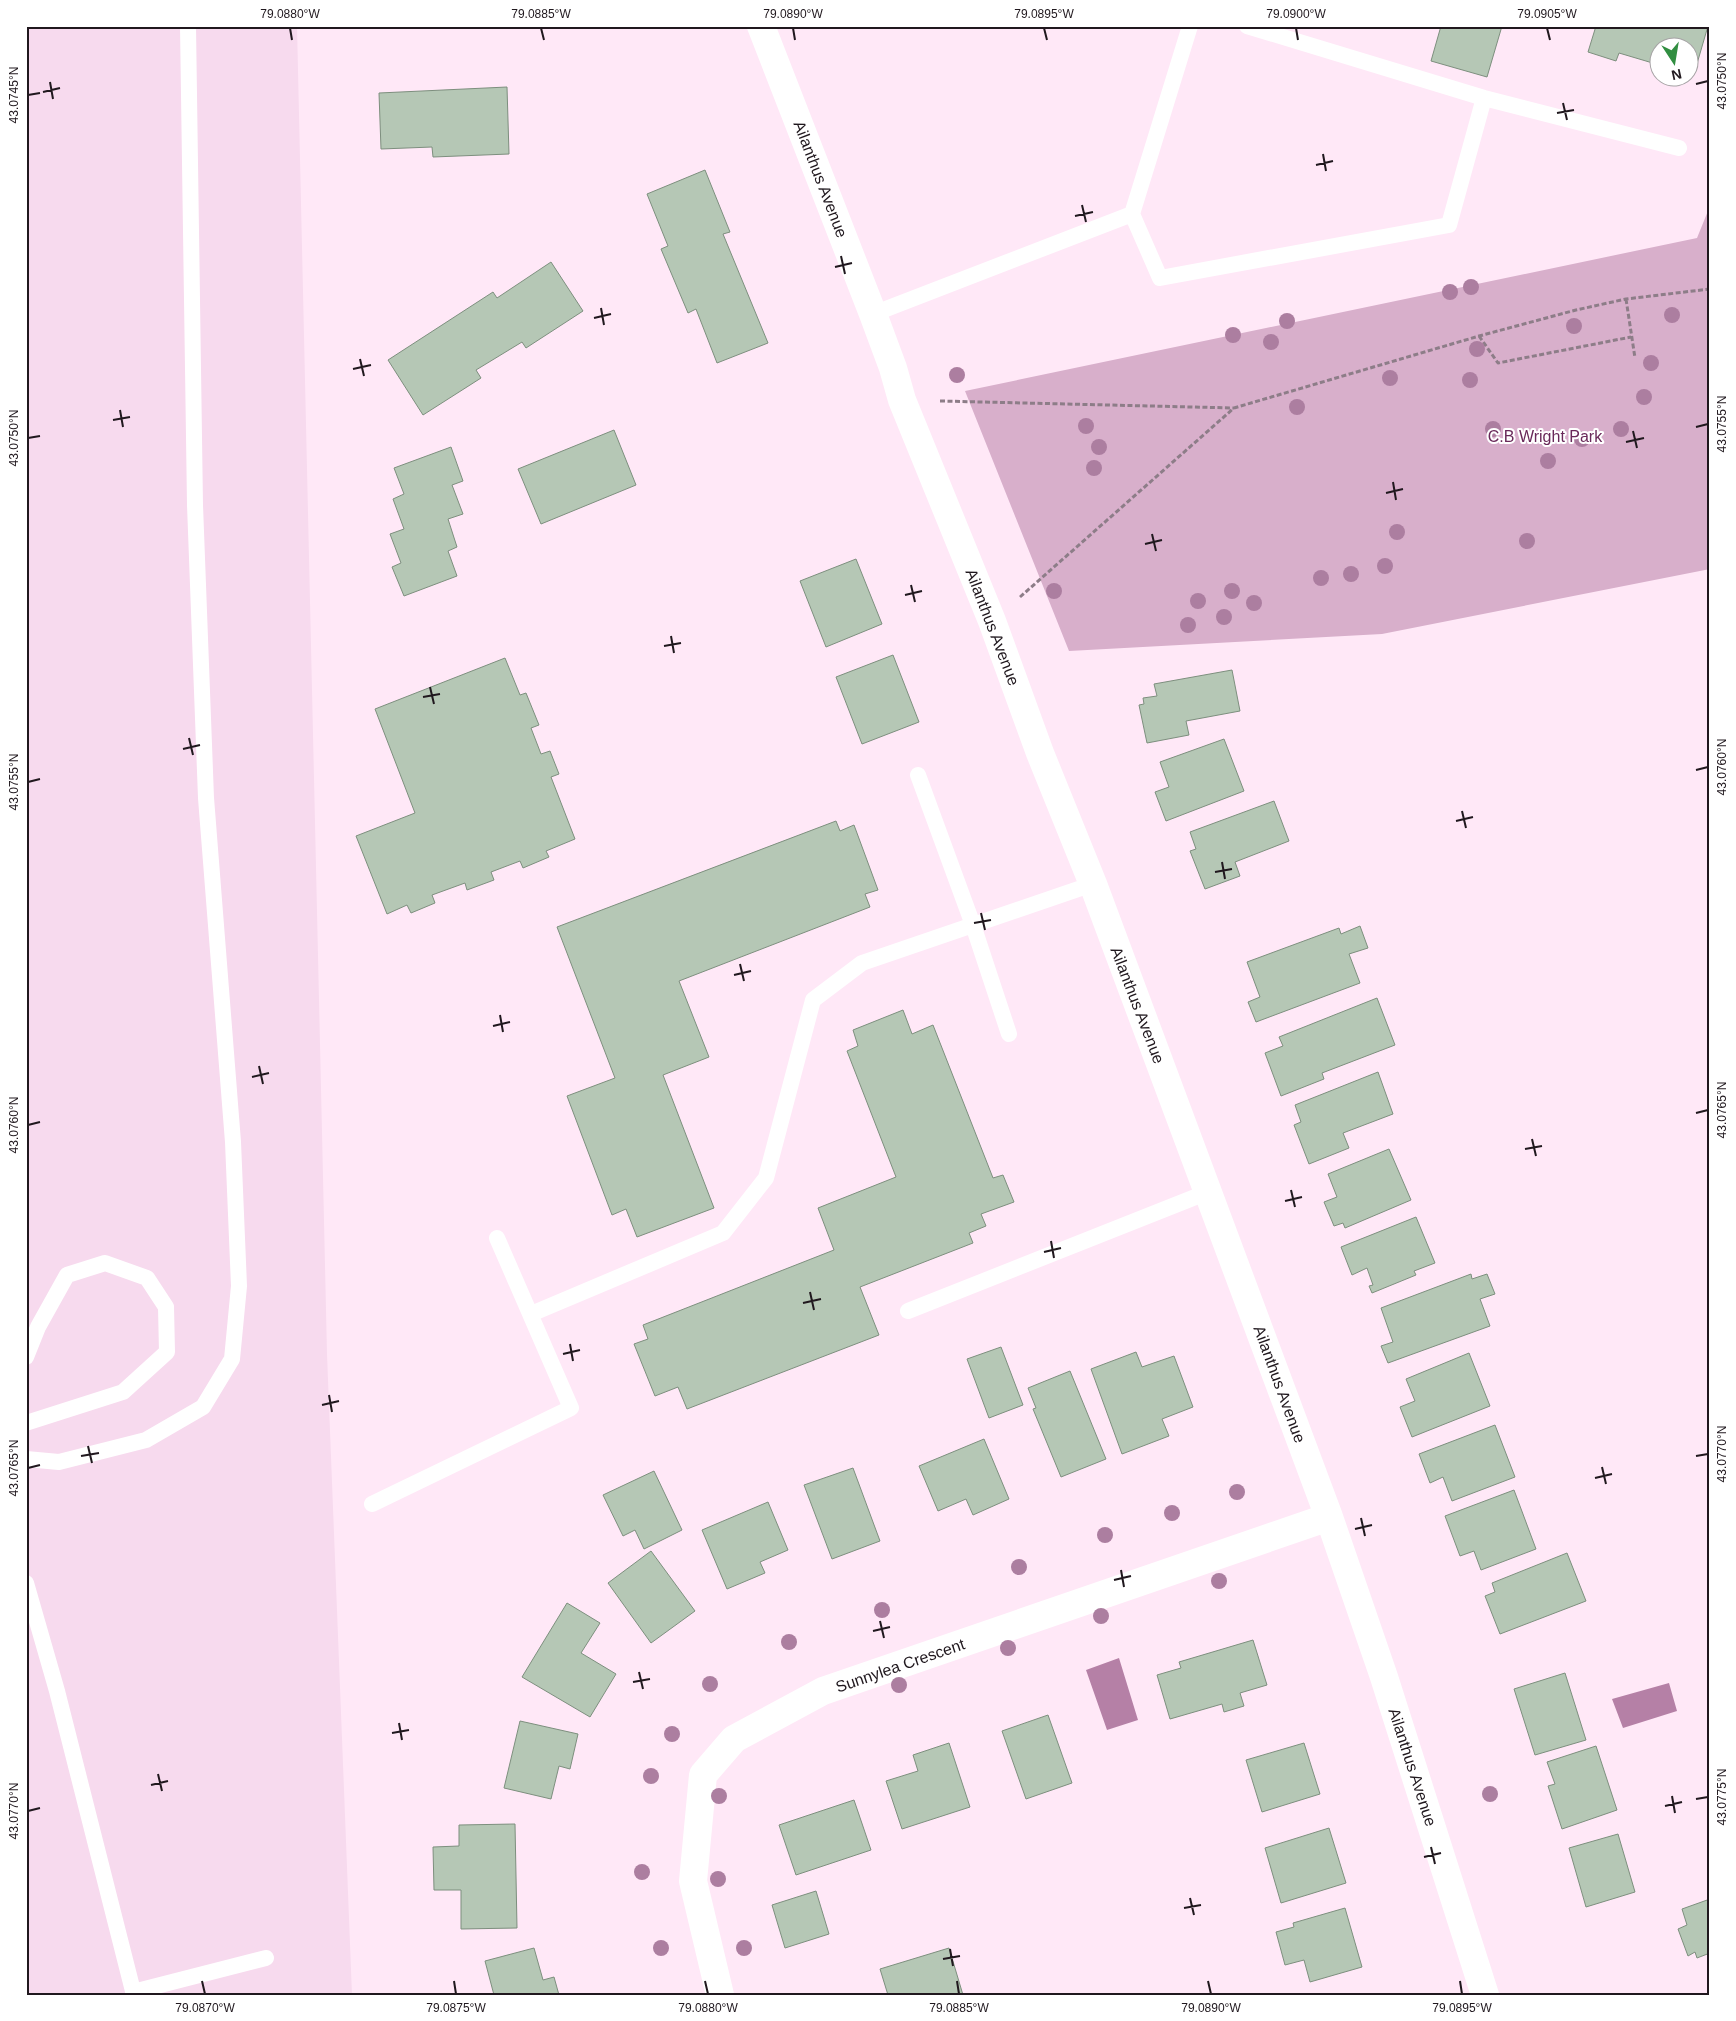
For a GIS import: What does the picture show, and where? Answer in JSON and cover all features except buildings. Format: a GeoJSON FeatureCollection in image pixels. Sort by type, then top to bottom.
{"type":"FeatureCollection","features":[{"type":"Feature","properties":{"kind":"street","name":"Ailanthus Avenue"},"geometry":{"type":"LineString","coordinates":[[761,26],[873,314],[893,368],[902,400],[992,621],[1040,753],[1092,884],[1329,1517],[1384,1677],[1485,1995]]}},
{"type":"Feature","properties":{"kind":"street","name":"Sunnylea Crescent"},"geometry":{"type":"LineString","coordinates":[[720,1995],[693,1882],[704,1775],[734,1739],[823,1691],[1329,1517]]}},
{"type":"Feature","properties":{"kind":"lane"},"geometry":{"type":"LineString","coordinates":[[26,1459],[59,1462],[146,1440],[203,1407],[232,1359],[239,1286],[233,1142],[206,798],[195,515],[188,26]]}},
{"type":"Feature","properties":{"kind":"lane"},"geometry":{"type":"LineString","coordinates":[[1190,26],[1132,214],[1160,278],[1449,226],[1484,98]]}},
{"type":"Feature","properties":{"kind":"lane"},"geometry":{"type":"LineString","coordinates":[[1247,26],[1484,98],[1679,148]]}},
{"type":"Feature","properties":{"kind":"lane"},"geometry":{"type":"LineString","coordinates":[[873,314],[1132,214]]}},
{"type":"Feature","properties":{"kind":"lane"},"geometry":{"type":"LineString","coordinates":[[918,775],[1009,1034]]}},
{"type":"Feature","properties":{"kind":"lane"},"geometry":{"type":"LineString","coordinates":[[530,1314],[724,1233],[766,1178],[813,1000],[862,963],[1092,884]]}},
{"type":"Feature","properties":{"kind":"lane"},"geometry":{"type":"LineString","coordinates":[[908,1311],[1208,1192]]}},
{"type":"Feature","properties":{"kind":"lane"},"geometry":{"type":"LineString","coordinates":[[372,1504],[571,1408],[497,1238]]}},
{"type":"Feature","properties":{"kind":"lane"},"geometry":{"type":"LineString","coordinates":[[26,1357],[38,1327],[67,1275],[105,1263],[147,1278],[166,1307],[167,1352],[122,1392],[26,1423]]}},
{"type":"Feature","properties":{"kind":"lane"},"geometry":{"type":"LineString","coordinates":[[26,1583],[57,1691],[133,1994],[266,1958]]}},
{"type":"Feature","properties":{"kind":"path"},"geometry":{"type":"LineString","coordinates":[[902,400],[1234,408],[1479,336],[1576,310],[1626,299],[1710,289]]}},
{"type":"Feature","properties":{"kind":"path"},"geometry":{"type":"LineString","coordinates":[[1626,299],[1635,358]]}},
{"type":"Feature","properties":{"kind":"path"},"geometry":{"type":"LineString","coordinates":[[1479,336],[1498,363],[1631,337]]}},
{"type":"Feature","properties":{"kind":"path"},"geometry":{"type":"LineString","coordinates":[[992,621],[1234,408]]}},
{"type":"Feature","properties":{"kind":"shaded area"},"geometry":{"type":"Polygon","coordinates":[[[26,26],[297,26],[327,1354],[352,1995],[26,1995],[26,26]]]}},
{"type":"Feature","properties":{"kind":"shaded area"},"geometry":{"type":"Polygon","coordinates":[[[1119,1658],[1138,1720],[1107,1730],[1086,1670],[1119,1658]]]}},
{"type":"Feature","properties":{"kind":"shaded area"},"geometry":{"type":"Polygon","coordinates":[[[1669,1683],[1677,1711],[1623,1728],[1612,1699],[1669,1683]]]}},
{"type":"Feature","properties":{"kind":"green space","name":"C.B Wright Park"},"geometry":{"type":"Polygon","coordinates":[[[1710,206],[1710,569],[1382,634],[1069,651],[965,391],[1697,238],[1710,206]]]}}]}
